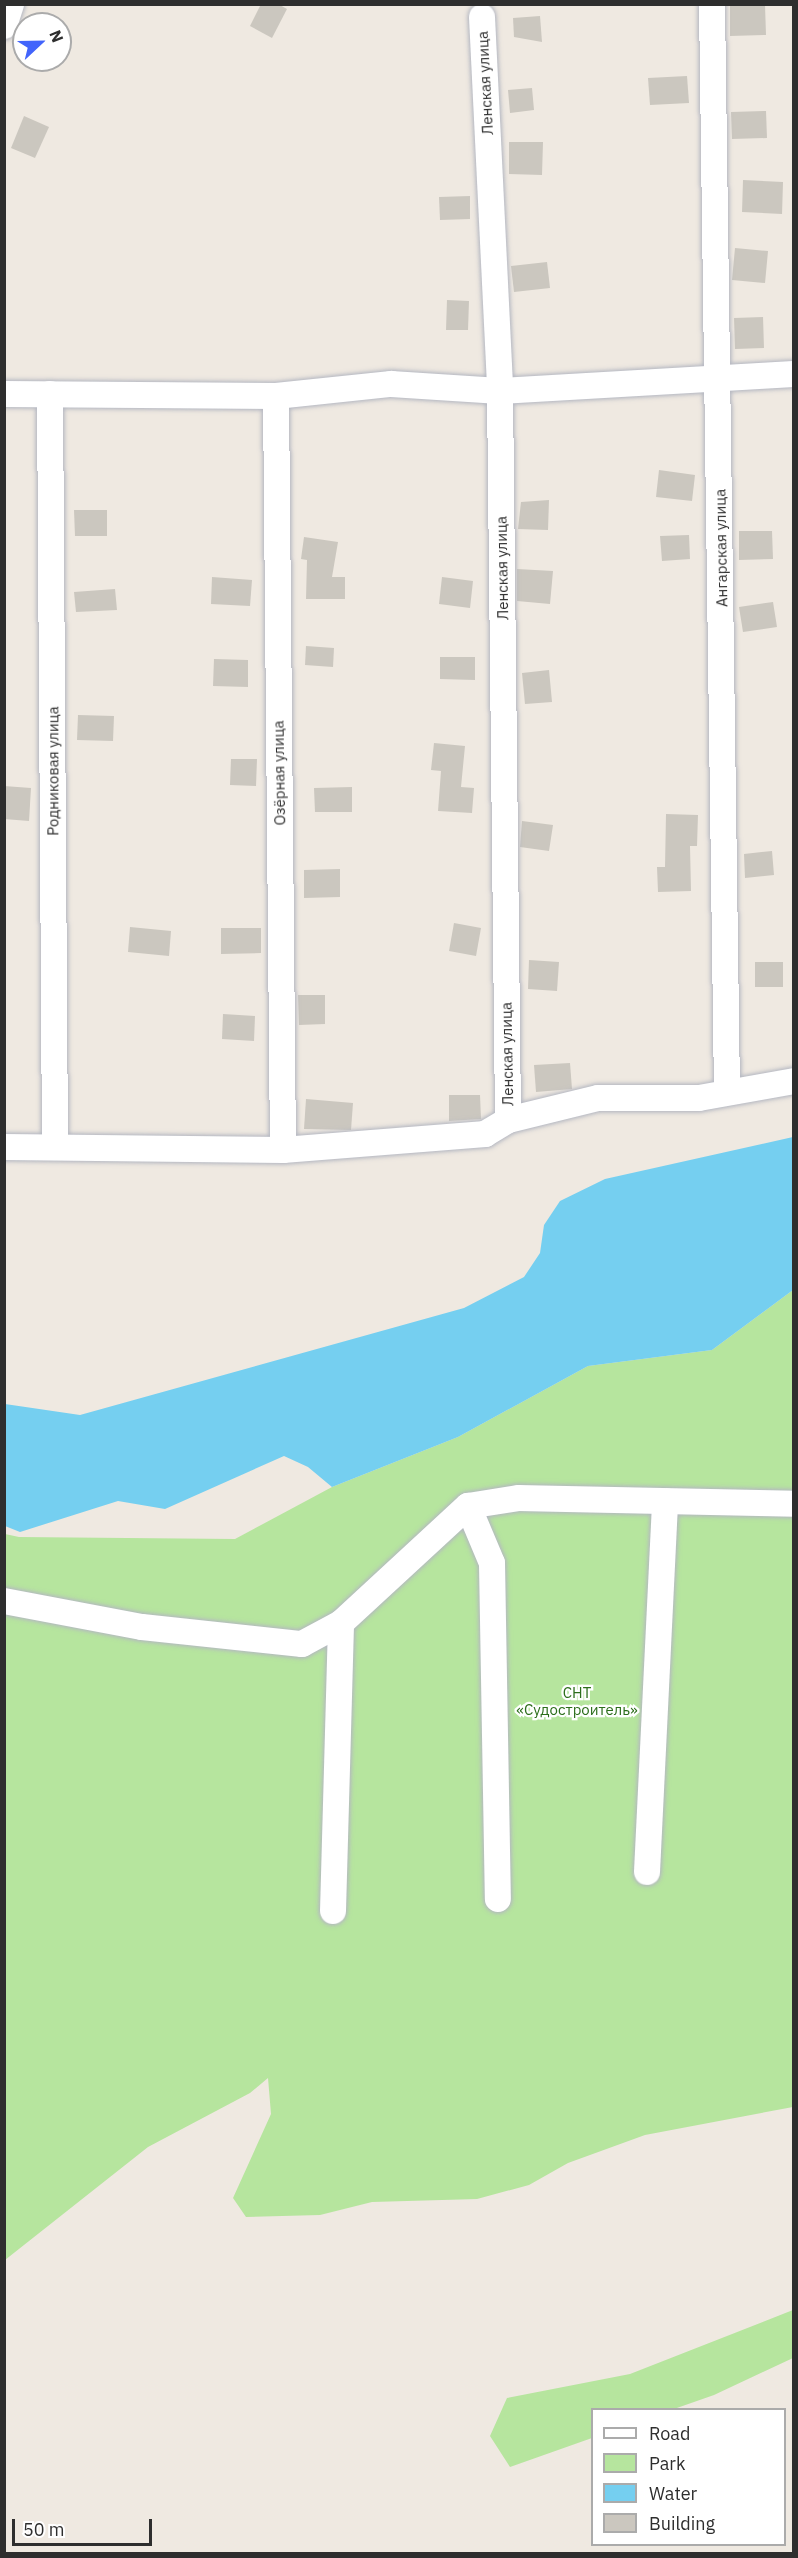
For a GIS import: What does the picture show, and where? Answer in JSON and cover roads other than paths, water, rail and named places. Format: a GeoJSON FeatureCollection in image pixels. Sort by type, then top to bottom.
{"type":"FeatureCollection","features":[{"type":"Feature","properties":{"kind":"street"},"geometry":{"type":"LineString","coordinates":[[4,26],[11,4]]}},
{"type":"Feature","properties":{"kind":"street","name":"Ангарская улица"},"geometry":{"type":"LineString","coordinates":[[712,4],[719,379],[727,1091]]}},
{"type":"Feature","properties":{"kind":"street","name":"Ленская улица"},"geometry":{"type":"LineString","coordinates":[[482,17],[500,391],[508,1120]]}},
{"type":"Feature","properties":{"kind":"street"},"geometry":{"type":"LineString","coordinates":[[4,394],[276,396],[391,384],[500,391],[794,374]]}},
{"type":"Feature","properties":{"kind":"street","name":"Родниковая улица"},"geometry":{"type":"LineString","coordinates":[[50,394],[55,1148]]}},
{"type":"Feature","properties":{"kind":"street","name":"Озёрная улица"},"geometry":{"type":"LineString","coordinates":[[276,396],[283,1150]]}},
{"type":"Feature","properties":{"kind":"street"},"geometry":{"type":"LineString","coordinates":[[4,1146],[283,1150],[485,1134],[508,1120],[598,1098],[699,1098],[727,1091],[794,1081]]}},
{"type":"Feature","properties":{"kind":"street"},"geometry":{"type":"LineString","coordinates":[[4,1601],[142,1627],[302,1644],[341,1623],[468,1506],[519,1498],[794,1504]]}},
{"type":"Feature","properties":{"kind":"street"},"geometry":{"type":"LineString","coordinates":[[647,1872],[665,1501]]}},
{"type":"Feature","properties":{"kind":"street"},"geometry":{"type":"LineString","coordinates":[[468,1506],[492,1563],[498,1899]]}},
{"type":"Feature","properties":{"kind":"street"},"geometry":{"type":"LineString","coordinates":[[333,1911],[341,1623]]}},
{"type":"Feature","properties":{"kind":"water"},"geometry":{"type":"Polygon","coordinates":[[[793,1137],[793,1290],[712,1350],[588,1366],[458,1437],[332,1487],[308,1467],[284,1456],[165,1509],[118,1501],[20,1532],[5,1526],[5,1404],[80,1415],[464,1308],[524,1277],[540,1253],[544,1225],[560,1201],[605,1179],[793,1137]]]}},
{"type":"Feature","properties":{"kind":"park label","name":"СНТ «Судостроитель»"},"geometry":{"type":"Point","coordinates":[577,1700]}}]}
